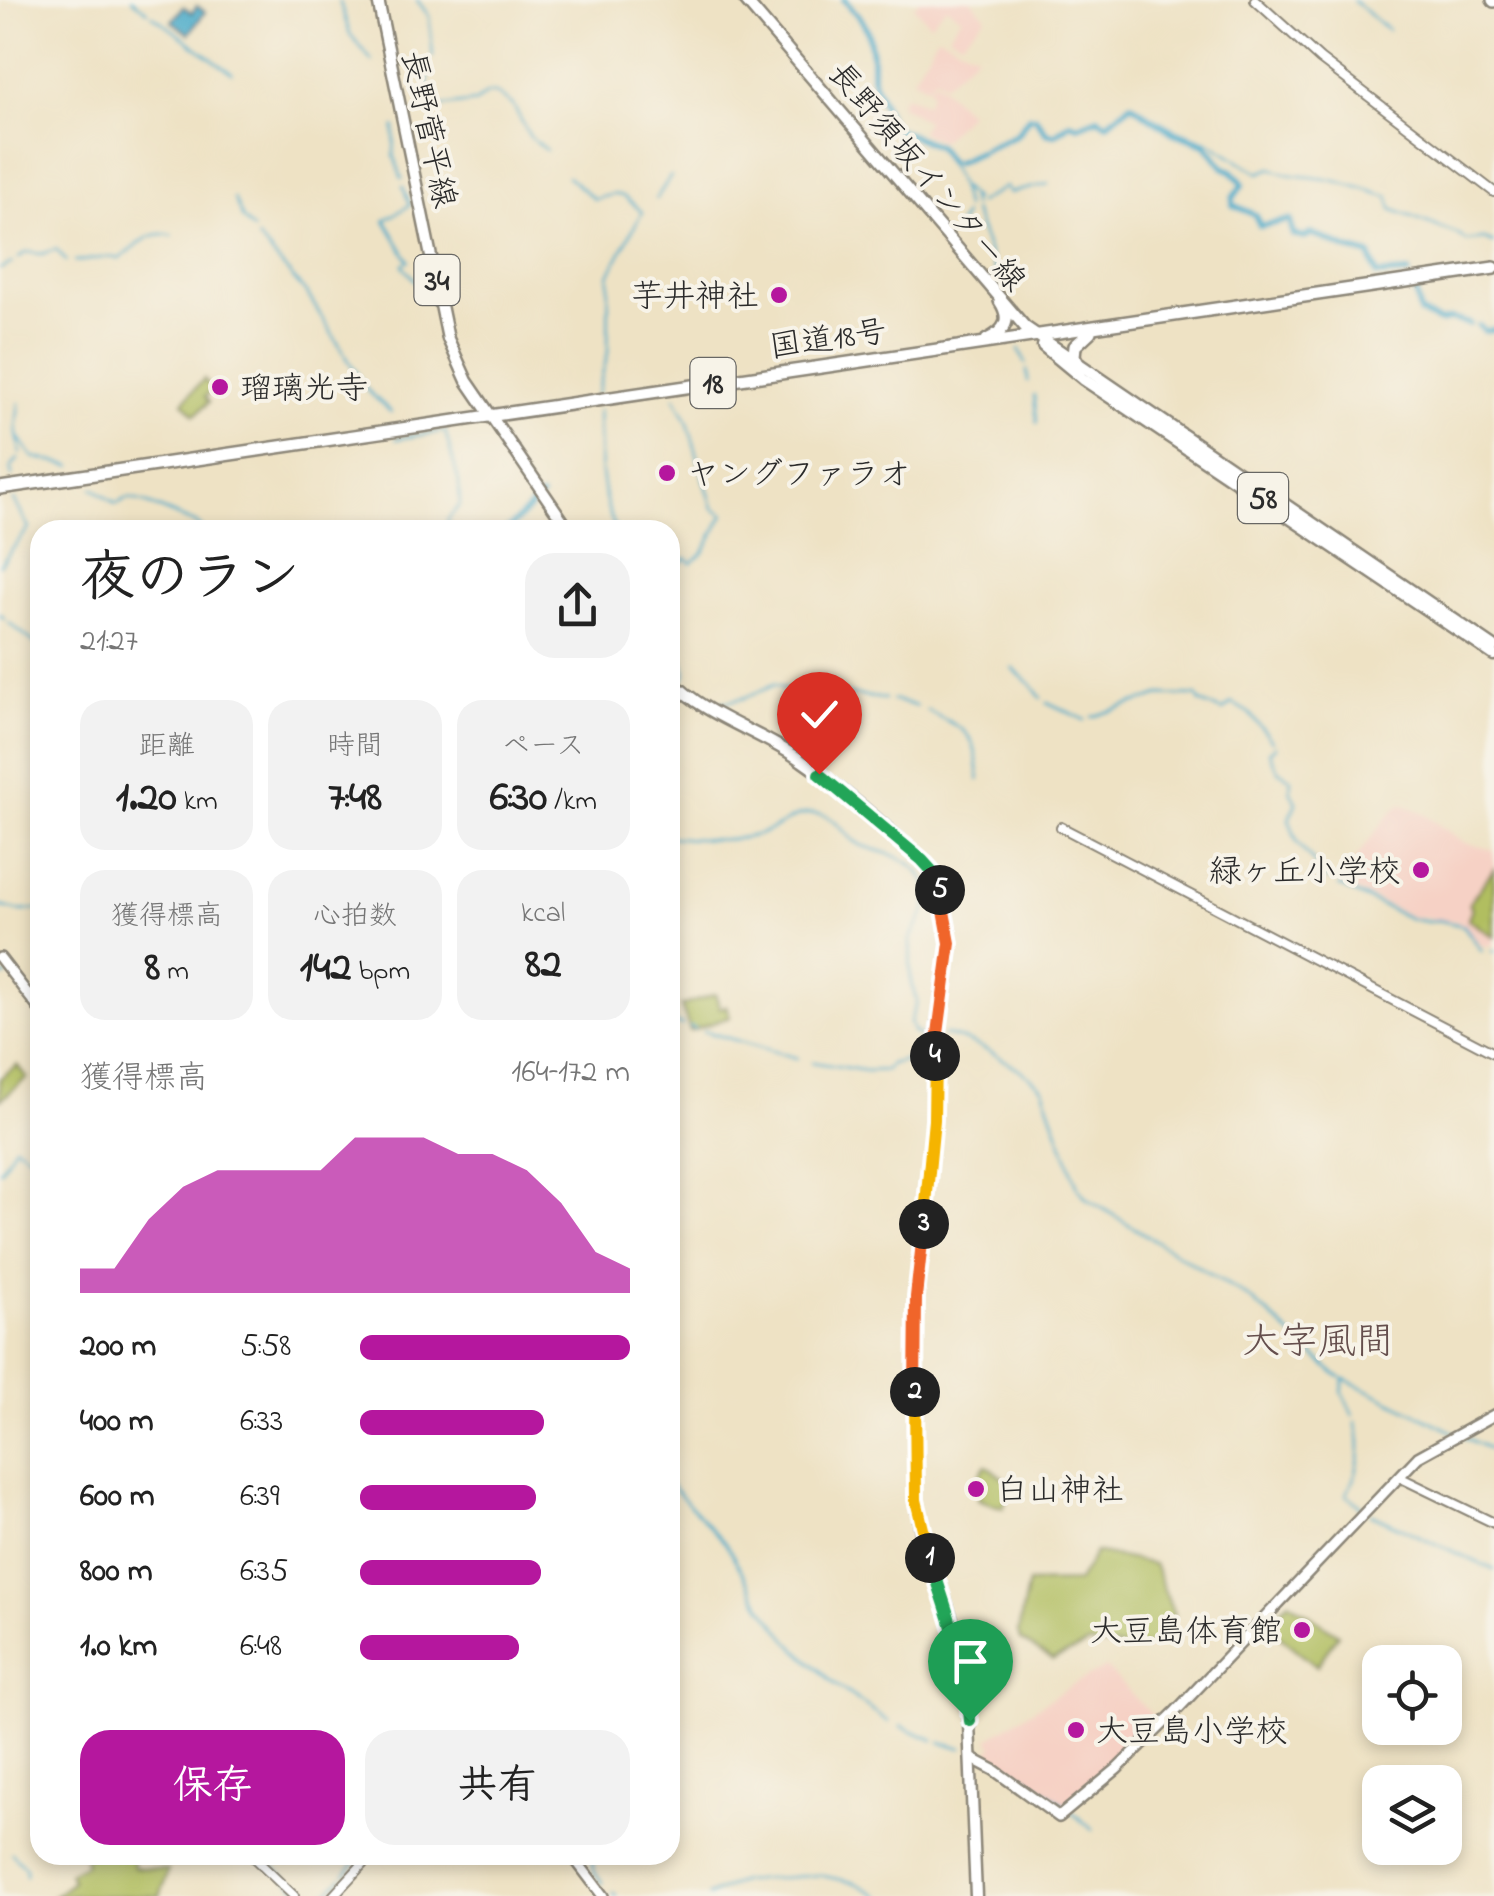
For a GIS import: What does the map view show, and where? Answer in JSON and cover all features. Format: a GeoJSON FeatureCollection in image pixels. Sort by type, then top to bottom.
{"type":"FeatureCollection","features":[{"type":"Feature","properties":{"kind":"highway","name":"国道18号"},"geometry":{"type":"LineString","coordinates":[[0,490],[1494,268]]}},
{"type":"Feature","properties":{"kind":"highway"},"geometry":{"type":"LineString","coordinates":[[974,345],[1004,329],[1008,314],[1000,301]]}},
{"type":"Feature","properties":{"kind":"highway"},"geometry":{"type":"LineString","coordinates":[[1080,367],[1074,356],[1077,342],[1103,326]]}},
{"type":"Feature","properties":{"kind":"highway","name":"国道18号"},"geometry":{"type":"LineString","coordinates":[[0,490],[110,474]]}},
{"type":"Feature","properties":{"kind":"main road","name":"長野菅平線"},"geometry":{"type":"LineString","coordinates":[[378,0],[448,338],[467,381],[562,520]]}},
{"type":"Feature","properties":{"kind":"main road","name":"長野須坂インター線"},"geometry":{"type":"LineString","coordinates":[[745,0],[1000,301],[1037,337],[1494,651]]}},
{"type":"Feature","properties":{"kind":"main road","name":"長野須坂インター線"},"geometry":{"type":"LineString","coordinates":[[1037,337],[1083,379],[1494,651]]}},
{"type":"Feature","properties":{"kind":"main road"},"geometry":{"type":"LineString","coordinates":[[680,687],[800,759],[830,783],[922,860],[932,871],[942,897],[950,958],[935,1044],[934,1120],[916,1297],[916,1500],[921,1532],[966,1673],[976,1896]]}},
{"type":"Feature","properties":{"kind":"main road"},"geometry":{"type":"LineString","coordinates":[[0,958],[30,997]]}},
{"type":"Feature","properties":{"kind":"main road"},"geometry":{"type":"LineString","coordinates":[[971,1758],[1059,1817],[1117,1769],[1174,1713],[1418,1458],[1494,1415]]}},
{"type":"Feature","properties":{"kind":"main road"},"geometry":{"type":"LineString","coordinates":[[580,1865],[603,1896]]}},
{"type":"Feature","properties":{"kind":"street"},"geometry":{"type":"LineString","coordinates":[[1254,0],[1320,59],[1494,192]]}},
{"type":"Feature","properties":{"kind":"street"},"geometry":{"type":"LineString","coordinates":[[1061,827],[1494,1053]]}},
{"type":"Feature","properties":{"kind":"street"},"geometry":{"type":"LineString","coordinates":[[1399,1477],[1494,1522]]}},
{"type":"Feature","properties":{"kind":"street"},"geometry":{"type":"LineString","coordinates":[[262,1865],[294,1896]]}},
{"type":"Feature","properties":{"kind":"street"},"geometry":{"type":"LineString","coordinates":[[333,1896],[362,1865]]}},
{"type":"Feature","properties":{"kind":"shaded area"},"geometry":{"type":"Polygon","coordinates":[[[919,0],[971,0],[986,17],[962,41],[948,35],[962,17],[946,7],[930,24],[914,7],[919,0]]]}},
{"type":"Feature","properties":{"kind":"shaded area"},"geometry":{"type":"Polygon","coordinates":[[[938,36],[977,54],[944,84],[936,77],[926,86],[913,78],[938,36]]]}},
{"type":"Feature","properties":{"kind":"shaded area"},"geometry":{"type":"Polygon","coordinates":[[[935,80],[969,113],[941,141],[920,132],[926,121],[899,104],[904,95],[926,104],[931,92],[928,87],[935,80]]]}},
{"type":"Feature","properties":{"kind":"shaded area","name":"緑ヶ丘小学校"},"geometry":{"type":"Polygon","coordinates":[[[1401,804],[1419,811],[1465,843],[1494,850],[1494,946],[1482,946],[1464,925],[1455,921],[1412,917],[1338,882],[1389,814],[1401,804]]]}},
{"type":"Feature","properties":{"kind":"shaded area","name":"大豆島小学校"},"geometry":{"type":"Polygon","coordinates":[[[1106,1668],[1159,1722],[1067,1806],[987,1750],[993,1747],[989,1738],[1070,1686],[1106,1668]]]}},
{"type":"Feature","properties":{"kind":"green space"},"geometry":{"type":"Polygon","coordinates":[[[204,379],[212,389],[205,397],[209,402],[195,415],[183,402],[204,379]]]}},
{"type":"Feature","properties":{"kind":"green space"},"geometry":{"type":"Polygon","coordinates":[[[1494,869],[1494,937],[1468,919],[1472,908],[1469,903],[1494,869]]]}},
{"type":"Feature","properties":{"kind":"green space"},"geometry":{"type":"Polygon","coordinates":[[[715,994],[720,1008],[726,1006],[730,1017],[690,1031],[681,1006],[715,994]]]}},
{"type":"Feature","properties":{"kind":"green space"},"geometry":{"type":"Polygon","coordinates":[[[17,1065],[27,1078],[0,1100],[0,1078],[17,1065]]]}},
{"type":"Feature","properties":{"kind":"green space"},"geometry":{"type":"Polygon","coordinates":[[[986,1465],[1012,1484],[1003,1508],[978,1499],[983,1488],[975,1480],[986,1465]]]}},
{"type":"Feature","properties":{"kind":"green space"},"geometry":{"type":"Polygon","coordinates":[[[1095,1552],[1154,1564],[1174,1615],[1164,1621],[1171,1643],[1135,1649],[1089,1644],[1053,1660],[1020,1640],[1018,1632],[1028,1583],[1078,1582],[1095,1552]]]}},
{"type":"Feature","properties":{"kind":"green space","name":"大豆島体育館"},"geometry":{"type":"Polygon","coordinates":[[[1289,1601],[1338,1634],[1317,1666],[1266,1625],[1289,1601]]]}},
{"type":"Feature","properties":{"kind":"green space"},"geometry":{"type":"Polygon","coordinates":[[[84,1865],[168,1870],[160,1896],[54,1896],[73,1882],[69,1873],[84,1865]]]}},
{"type":"Feature","properties":{"kind":"water"},"geometry":{"type":"Polygon","coordinates":[[[197,6],[205,12],[189,34],[172,21],[183,7],[192,13],[197,6]]]}},
{"type":"Feature","properties":{"kind":"waterway"},"geometry":{"type":"LineString","coordinates":[[132,0],[148,11]]}},
{"type":"Feature","properties":{"kind":"waterway"},"geometry":{"type":"LineString","coordinates":[[339,0],[350,34],[372,61]]}},
{"type":"Feature","properties":{"kind":"waterway"},"geometry":{"type":"LineString","coordinates":[[417,0],[429,16],[433,57]]}},
{"type":"Feature","properties":{"kind":"waterway"},"geometry":{"type":"LineString","coordinates":[[844,0],[868,31],[872,77],[892,127],[937,146],[949,162]]}},
{"type":"Feature","properties":{"kind":"waterway"},"geometry":{"type":"LineString","coordinates":[[1353,0],[1388,30]]}},
{"type":"Feature","properties":{"kind":"waterway"},"geometry":{"type":"LineString","coordinates":[[152,15],[232,73]]}},
{"type":"Feature","properties":{"kind":"waterway"},"geometry":{"type":"LineString","coordinates":[[429,70],[427,83],[433,104],[439,107],[476,102],[488,93],[496,93],[513,105],[530,137],[546,150]]}},
{"type":"Feature","properties":{"kind":"waterway"},"geometry":{"type":"LineString","coordinates":[[1070,123],[1078,126],[1098,118],[1107,124],[1131,104],[1173,133],[1205,144],[1243,184],[1233,198],[1233,205],[1255,215],[1260,226],[1290,220],[1293,235],[1305,238],[1311,233],[1370,255],[1377,275],[1408,273]]}},
{"type":"Feature","properties":{"kind":"waterway"},"geometry":{"type":"LineString","coordinates":[[1133,106],[1174,129],[1209,142],[1259,173],[1271,168],[1354,186],[1389,197],[1392,209],[1467,241],[1484,239],[1494,243]]}},
{"type":"Feature","properties":{"kind":"waterway"},"geometry":{"type":"LineString","coordinates":[[984,149],[1017,134],[1029,117]]}},
{"type":"Feature","properties":{"kind":"waterway"},"geometry":{"type":"LineString","coordinates":[[1035,117],[1047,134],[1056,134],[1066,126]]}},
{"type":"Feature","properties":{"kind":"waterway"},"geometry":{"type":"LineString","coordinates":[[395,127],[394,156],[402,179]]}},
{"type":"Feature","properties":{"kind":"waterway"},"geometry":{"type":"LineString","coordinates":[[955,163],[979,152]]}},
{"type":"Feature","properties":{"kind":"waterway"},"geometry":{"type":"LineString","coordinates":[[947,160],[959,185],[973,199]]}},
{"type":"Feature","properties":{"kind":"waterway"},"geometry":{"type":"LineString","coordinates":[[567,176],[594,199],[620,195],[642,212],[609,275],[608,353],[597,394]]}},
{"type":"Feature","properties":{"kind":"waterway"},"geometry":{"type":"LineString","coordinates":[[656,199],[671,176]]}},
{"type":"Feature","properties":{"kind":"waterway"},"geometry":{"type":"LineString","coordinates":[[978,203],[1005,187],[1009,193],[1048,184]]}},
{"type":"Feature","properties":{"kind":"waterway"},"geometry":{"type":"LineString","coordinates":[[403,187],[410,205],[385,220],[409,261],[404,267],[423,290]]}},
{"type":"Feature","properties":{"kind":"waterway"},"geometry":{"type":"LineString","coordinates":[[960,187],[965,208]]}},
{"type":"Feature","properties":{"kind":"waterway"},"geometry":{"type":"LineString","coordinates":[[970,197],[972,206]]}},
{"type":"Feature","properties":{"kind":"waterway"},"geometry":{"type":"LineString","coordinates":[[234,199],[253,230]]}},
{"type":"Feature","properties":{"kind":"waterway"},"geometry":{"type":"LineString","coordinates":[[973,211],[1000,283]]}},
{"type":"Feature","properties":{"kind":"waterway"},"geometry":{"type":"LineString","coordinates":[[955,230],[964,215]]}},
{"type":"Feature","properties":{"kind":"waterway"},"geometry":{"type":"LineString","coordinates":[[75,261],[119,259],[157,234],[173,236]]}},
{"type":"Feature","properties":{"kind":"waterway"},"geometry":{"type":"LineString","coordinates":[[258,238],[308,295],[367,390],[391,412]]}},
{"type":"Feature","properties":{"kind":"waterway"},"geometry":{"type":"LineString","coordinates":[[19,258],[26,252],[42,254],[56,249],[66,261]]}},
{"type":"Feature","properties":{"kind":"waterway"},"geometry":{"type":"LineString","coordinates":[[0,269],[12,263]]}},
{"type":"Feature","properties":{"kind":"waterway"},"geometry":{"type":"LineString","coordinates":[[1415,289],[1420,313],[1440,322],[1451,319],[1470,324]]}},
{"type":"Feature","properties":{"kind":"waterway"},"geometry":{"type":"LineString","coordinates":[[426,292],[435,303]]}},
{"type":"Feature","properties":{"kind":"waterway"},"geometry":{"type":"LineString","coordinates":[[1479,326],[1485,331],[1494,330]]}},
{"type":"Feature","properties":{"kind":"waterway"},"geometry":{"type":"LineString","coordinates":[[1019,349],[1026,364]]}},
{"type":"Feature","properties":{"kind":"waterway"},"geometry":{"type":"LineString","coordinates":[[1027,370],[1028,381]]}},
{"type":"Feature","properties":{"kind":"waterway"},"geometry":{"type":"LineString","coordinates":[[1034,395],[1037,423]]}},
{"type":"Feature","properties":{"kind":"waterway"},"geometry":{"type":"LineString","coordinates":[[675,397],[687,420],[713,508],[724,514],[704,552],[692,563],[686,558],[680,563]]}},
{"type":"Feature","properties":{"kind":"waterway"},"geometry":{"type":"LineString","coordinates":[[19,403],[16,427],[20,453]]}},
{"type":"Feature","properties":{"kind":"waterway"},"geometry":{"type":"LineString","coordinates":[[598,410],[603,486],[612,520]]}},
{"type":"Feature","properties":{"kind":"waterway"},"geometry":{"type":"LineString","coordinates":[[396,439],[445,431],[459,482],[460,505],[447,520]]}},
{"type":"Feature","properties":{"kind":"waterway"},"geometry":{"type":"LineString","coordinates":[[17,436],[33,457],[72,466]]}},
{"type":"Feature","properties":{"kind":"waterway"},"geometry":{"type":"LineString","coordinates":[[12,476],[11,468],[18,459]]}},
{"type":"Feature","properties":{"kind":"waterway"},"geometry":{"type":"LineString","coordinates":[[93,488],[116,504],[129,498],[140,501]]}},
{"type":"Feature","properties":{"kind":"waterway"},"geometry":{"type":"LineString","coordinates":[[517,520],[541,497]]}},
{"type":"Feature","properties":{"kind":"waterway"},"geometry":{"type":"LineString","coordinates":[[0,565],[29,528],[14,500]]}},
{"type":"Feature","properties":{"kind":"waterway"},"geometry":{"type":"LineString","coordinates":[[143,502],[187,520]]}},
{"type":"Feature","properties":{"kind":"waterway"},"geometry":{"type":"LineString","coordinates":[[0,614],[4,618]]}},
{"type":"Feature","properties":{"kind":"waterway"},"geometry":{"type":"LineString","coordinates":[[8,622],[30,639]]}},
{"type":"Feature","properties":{"kind":"waterway"},"geometry":{"type":"LineString","coordinates":[[680,652],[686,671],[681,684]]}},
{"type":"Feature","properties":{"kind":"waterway"},"geometry":{"type":"LineString","coordinates":[[1012,668],[1028,682]]}},
{"type":"Feature","properties":{"kind":"waterway"},"geometry":{"type":"LineString","coordinates":[[1030,683],[1041,698]]}},
{"type":"Feature","properties":{"kind":"waterway"},"geometry":{"type":"LineString","coordinates":[[720,703],[774,685],[789,691],[817,689]]}},
{"type":"Feature","properties":{"kind":"waterway"},"geometry":{"type":"LineString","coordinates":[[822,691],[885,699]]}},
{"type":"Feature","properties":{"kind":"waterway"},"geometry":{"type":"LineString","coordinates":[[1092,717],[1160,695],[1197,696],[1200,702],[1223,711],[1232,703],[1249,713],[1273,742]]}},
{"type":"Feature","properties":{"kind":"waterway"},"geometry":{"type":"LineString","coordinates":[[701,698],[710,703]]}},
{"type":"Feature","properties":{"kind":"waterway"},"geometry":{"type":"LineString","coordinates":[[892,700],[916,706]]}},
{"type":"Feature","properties":{"kind":"waterway"},"geometry":{"type":"LineString","coordinates":[[1047,702],[1085,720]]}},
{"type":"Feature","properties":{"kind":"waterway"},"geometry":{"type":"LineString","coordinates":[[926,710],[967,734],[975,751],[979,780]]}},
{"type":"Feature","properties":{"kind":"waterway"},"geometry":{"type":"LineString","coordinates":[[1276,746],[1269,752],[1278,770],[1291,779],[1290,790],[1296,803],[1289,819],[1297,842],[1328,880]]}},
{"type":"Feature","properties":{"kind":"waterway"},"geometry":{"type":"LineString","coordinates":[[680,837],[740,838],[763,833],[797,816],[820,814],[857,843],[900,858],[915,868],[927,884],[927,908],[910,940],[911,984],[917,1001],[910,1022],[914,1033],[923,1036]]}},
{"type":"Feature","properties":{"kind":"waterway"},"geometry":{"type":"LineString","coordinates":[[1339,886],[1411,919],[1464,926],[1482,951]]}},
{"type":"Feature","properties":{"kind":"waterway"},"geometry":{"type":"LineString","coordinates":[[0,906],[30,910]]}},
{"type":"Feature","properties":{"kind":"waterway"},"geometry":{"type":"LineString","coordinates":[[0,977],[7,976]]}},
{"type":"Feature","properties":{"kind":"waterway"},"geometry":{"type":"LineString","coordinates":[[690,1027],[695,1029]]}},
{"type":"Feature","properties":{"kind":"waterway"},"geometry":{"type":"LineString","coordinates":[[704,1031],[797,1058]]}},
{"type":"Feature","properties":{"kind":"waterway"},"geometry":{"type":"LineString","coordinates":[[943,1035],[996,1055],[1043,1089],[1078,1188],[1087,1199],[1251,1299],[1335,1374],[1453,1432]]}},
{"type":"Feature","properties":{"kind":"waterway"},"geometry":{"type":"LineString","coordinates":[[812,1062],[867,1071],[886,1070],[890,1064],[906,1060],[918,1048]]}},
{"type":"Feature","properties":{"kind":"waterway"},"geometry":{"type":"LineString","coordinates":[[0,1171],[15,1146],[30,1156]]}},
{"type":"Feature","properties":{"kind":"waterway"},"geometry":{"type":"LineString","coordinates":[[1344,1380],[1342,1392],[1353,1415]]}},
{"type":"Feature","properties":{"kind":"waterway"},"geometry":{"type":"LineString","coordinates":[[1356,1422],[1359,1459],[1346,1495],[1363,1508]]}},
{"type":"Feature","properties":{"kind":"waterway"},"geometry":{"type":"LineString","coordinates":[[1464,1437],[1494,1451]]}},
{"type":"Feature","properties":{"kind":"waterway"},"geometry":{"type":"LineString","coordinates":[[680,1495],[726,1544],[763,1608],[791,1644],[836,1685],[889,1722]]}},
{"type":"Feature","properties":{"kind":"waterway"},"geometry":{"type":"LineString","coordinates":[[1371,1514],[1494,1570]]}},
{"type":"Feature","properties":{"kind":"waterway"},"geometry":{"type":"LineString","coordinates":[[901,1726],[934,1740]]}},
{"type":"Feature","properties":{"kind":"waterway"},"geometry":{"type":"LineString","coordinates":[[941,1742],[962,1748]]}},
{"type":"Feature","properties":{"kind":"waterway"},"geometry":{"type":"LineString","coordinates":[[979,1751],[1027,1777],[1065,1806]]}},
{"type":"Feature","properties":{"kind":"waterway"},"geometry":{"type":"LineString","coordinates":[[1071,1811],[1093,1830]]}},
{"type":"Feature","properties":{"kind":"waterway"},"geometry":{"type":"LineString","coordinates":[[12,1853],[26,1869],[26,1876]]}},
{"type":"Feature","properties":{"kind":"waterway"},"geometry":{"type":"LineString","coordinates":[[273,1865],[306,1896]]}},
{"type":"Feature","properties":{"kind":"waterway"},"geometry":{"type":"LineString","coordinates":[[345,1874],[353,1865]]}},
{"type":"Feature","properties":{"kind":"waterway"},"geometry":{"type":"LineString","coordinates":[[593,1865],[603,1883]]}},
{"type":"Feature","properties":{"kind":"waterway"},"geometry":{"type":"LineString","coordinates":[[708,1896],[742,1881],[819,1875],[856,1883],[880,1896]]}},
{"type":"Feature","properties":{"kind":"waterway"},"geometry":{"type":"LineString","coordinates":[[324,1896],[342,1877]]}},
{"type":"Feature","properties":{"kind":"waterway"},"geometry":{"type":"LineString","coordinates":[[613,1893],[617,1896]]}},
{"type":"Feature","properties":{"kind":"place","name":"芋井神社"},"geometry":{"type":"Point","coordinates":[779,295]}},
{"type":"Feature","properties":{"kind":"place","name":"瑠璃光寺"},"geometry":{"type":"Point","coordinates":[220,387]}},
{"type":"Feature","properties":{"kind":"place","name":"ヤングファラオ"},"geometry":{"type":"Point","coordinates":[667,473]}},
{"type":"Feature","properties":{"kind":"place","name":"緑ヶ丘小学校"},"geometry":{"type":"Point","coordinates":[1421,870]}},
{"type":"Feature","properties":{"kind":"place","name":"白山神社"},"geometry":{"type":"Point","coordinates":[976,1489]}},
{"type":"Feature","properties":{"kind":"place","name":"大豆島体育館"},"geometry":{"type":"Point","coordinates":[1302,1630]}},
{"type":"Feature","properties":{"kind":"place","name":"大豆島小学校"},"geometry":{"type":"Point","coordinates":[1076,1730]}},
{"type":"Feature","properties":{"kind":"district","name":"大字風間"},"geometry":{"type":"Point","coordinates":[1318,1340]}},
{"type":"Feature","properties":{"kind":"route"},"geometry":{"type":"LineString","coordinates":[[819,774],[932,871],[947,918],[950,958],[935,1044],[934,1120],[916,1297],[916,1500],[921,1532],[956,1632],[966,1673],[970,1721]]}}]}
